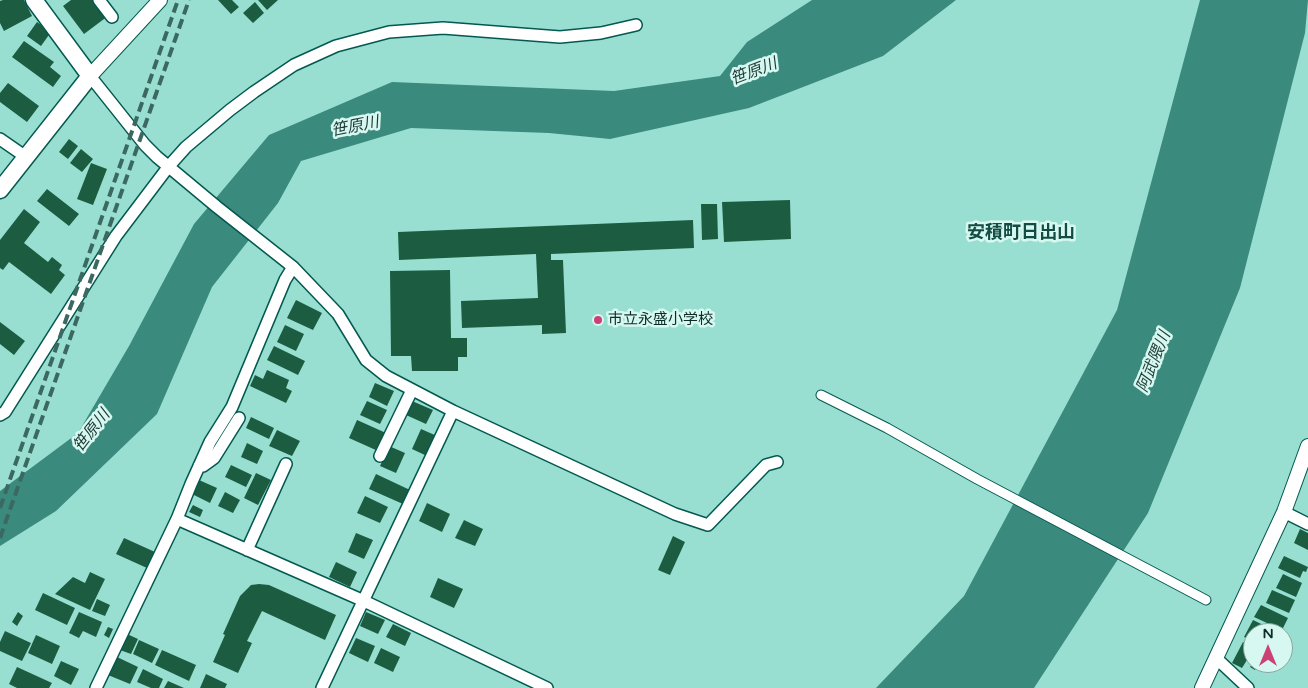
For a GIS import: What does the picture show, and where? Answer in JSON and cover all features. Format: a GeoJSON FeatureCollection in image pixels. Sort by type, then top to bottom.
{"type":"FeatureCollection","features":[{"type":"Feature","properties":{"kind":"main road"},"geometry":{"type":"LineString","coordinates":[[0,190],[90,76],[34,0]]}},
{"type":"Feature","properties":{"kind":"street"},"geometry":{"type":"LineString","coordinates":[[99,0],[112,17]]}},
{"type":"Feature","properties":{"kind":"street"},"geometry":{"type":"LineString","coordinates":[[160,0],[90,76],[145,145],[289,264],[338,314],[366,360],[386,376],[453,411],[675,514],[708,525],[766,465],[777,462]]}},
{"type":"Feature","properties":{"kind":"street"},"geometry":{"type":"LineString","coordinates":[[0,415],[5,412],[116,236],[172,169],[186,147],[254,92],[294,66],[318,53],[358,39],[389,32],[444,28],[560,37],[601,33],[636,25]]}},
{"type":"Feature","properties":{"kind":"street"},"geometry":{"type":"LineString","coordinates":[[0,139],[26,157]]}},
{"type":"Feature","properties":{"kind":"street"},"geometry":{"type":"LineString","coordinates":[[96,688],[177,519],[198,466],[210,442],[232,407],[289,264]]}},
{"type":"Feature","properties":{"kind":"street"},"geometry":{"type":"LineString","coordinates":[[380,456],[412,390]]}},
{"type":"Feature","properties":{"kind":"street"},"geometry":{"type":"LineString","coordinates":[[821,395],[887,428],[1206,600]]}},
{"type":"Feature","properties":{"kind":"street"},"geometry":{"type":"LineString","coordinates":[[322,688],[453,411]]}},
{"type":"Feature","properties":{"kind":"street"},"geometry":{"type":"LineString","coordinates":[[198,466],[203,466],[214,458],[239,418]]}},
{"type":"Feature","properties":{"kind":"street"},"geometry":{"type":"LineString","coordinates":[[1202,688],[1284,512],[1308,446]]}},
{"type":"Feature","properties":{"kind":"street"},"geometry":{"type":"LineString","coordinates":[[247,550],[286,464]]}},
{"type":"Feature","properties":{"kind":"street"},"geometry":{"type":"LineString","coordinates":[[1284,512],[1308,524]]}},
{"type":"Feature","properties":{"kind":"street"},"geometry":{"type":"LineString","coordinates":[[177,519],[364,601],[547,688]]}},
{"type":"Feature","properties":{"kind":"street"},"geometry":{"type":"LineString","coordinates":[[1216,658],[1248,688]]}},
{"type":"Feature","properties":{"kind":"water","name":"笹原川"},"geometry":{"type":"Polygon","coordinates":[[[812,0],[956,0],[883,56],[749,108],[610,139],[549,133],[411,128],[301,161],[278,203],[212,287],[157,414],[56,511],[0,546],[0,491],[78,433],[129,346],[194,224],[269,135],[392,82],[614,91],[720,76],[747,42],[812,0]]]}},
{"type":"Feature","properties":{"kind":"water","name":"阿武隈川"},"geometry":{"type":"Polygon","coordinates":[[[1200,0],[1308,0],[1305,33],[1240,288],[1148,513],[1034,688],[876,688],[964,596],[1117,310],[1200,0]]]}},
{"type":"Feature","properties":{"kind":"building"},"geometry":{"type":"Polygon","coordinates":[[[24,0],[32,16],[4,31],[0,23],[0,1],[24,0]]]}},
{"type":"Feature","properties":{"kind":"building"},"geometry":{"type":"Polygon","coordinates":[[[71,0],[96,0],[108,16],[84,34],[63,6],[71,0]]]}},
{"type":"Feature","properties":{"kind":"building"},"geometry":{"type":"Polygon","coordinates":[[[218,0],[232,0],[239,7],[231,14],[218,0]]]}},
{"type":"Feature","properties":{"kind":"building"},"geometry":{"type":"Polygon","coordinates":[[[258,0],[278,0],[267,10],[258,0]]]}},
{"type":"Feature","properties":{"kind":"building"},"geometry":{"type":"Polygon","coordinates":[[[255,2],[264,13],[253,23],[243,13],[255,2]]]}},
{"type":"Feature","properties":{"kind":"building"},"geometry":{"type":"Polygon","coordinates":[[[37,22],[51,32],[41,46],[27,36],[37,22]]]}},
{"type":"Feature","properties":{"kind":"building"},"geometry":{"type":"Polygon","coordinates":[[[24,41],[54,62],[50,67],[61,76],[53,87],[12,57],[24,41]]]}},
{"type":"Feature","properties":{"kind":"building"},"geometry":{"type":"Polygon","coordinates":[[[8,83],[39,106],[27,122],[0,102],[0,93],[8,83]]]}},
{"type":"Feature","properties":{"kind":"building"},"geometry":{"type":"Polygon","coordinates":[[[69,139],[78,146],[68,159],[59,152],[69,139]]]}},
{"type":"Feature","properties":{"kind":"building"},"geometry":{"type":"Polygon","coordinates":[[[81,149],[93,159],[82,172],[70,163],[81,149]]]}},
{"type":"Feature","properties":{"kind":"building"},"geometry":{"type":"Polygon","coordinates":[[[91,163],[107,169],[93,205],[77,199],[91,163]]]}},
{"type":"Feature","properties":{"kind":"building"},"geometry":{"type":"Polygon","coordinates":[[[47,189],[79,214],[69,226],[37,201],[47,189]]]}},
{"type":"Feature","properties":{"kind":"building"},"geometry":{"type":"Polygon","coordinates":[[[790,200],[791,239],[724,242],[722,202],[790,200]]]}},
{"type":"Feature","properties":{"kind":"building"},"geometry":{"type":"Polygon","coordinates":[[[701,204],[717,204],[718,239],[702,240],[701,204]]]}},
{"type":"Feature","properties":{"kind":"building"},"geometry":{"type":"Polygon","coordinates":[[[24,209],[40,222],[24,243],[48,262],[52,257],[62,265],[59,270],[65,275],[51,294],[9,262],[3,270],[0,268],[0,240],[24,209]]]}},
{"type":"Feature","properties":{"kind":"building"},"geometry":{"type":"Polygon","coordinates":[[[693,220],[694,248],[551,254],[551,260],[563,260],[566,333],[542,334],[542,325],[462,328],[461,301],[538,298],[536,254],[399,260],[398,232],[693,220]]]}},
{"type":"Feature","properties":{"kind":"building"},"geometry":{"type":"Polygon","coordinates":[[[450,270],[451,338],[467,338],[467,357],[458,357],[458,371],[412,371],[411,356],[391,356],[390,271],[450,270]]]}},
{"type":"Feature","properties":{"kind":"building"},"geometry":{"type":"Polygon","coordinates":[[[296,300],[322,313],[313,330],[287,318],[296,300]]]}},
{"type":"Feature","properties":{"kind":"building"},"geometry":{"type":"Polygon","coordinates":[[[0,322],[25,341],[14,355],[0,344],[0,322]]]}},
{"type":"Feature","properties":{"kind":"building"},"geometry":{"type":"Polygon","coordinates":[[[285,325],[304,334],[296,351],[277,342],[285,325]]]}},
{"type":"Feature","properties":{"kind":"building"},"geometry":{"type":"Polygon","coordinates":[[[274,346],[305,361],[298,375],[267,360],[274,346]]]}},
{"type":"Feature","properties":{"kind":"building"},"geometry":{"type":"Polygon","coordinates":[[[267,370],[289,380],[286,388],[292,391],[286,403],[250,386],[255,375],[263,379],[267,370]]]}},
{"type":"Feature","properties":{"kind":"building"},"geometry":{"type":"Polygon","coordinates":[[[375,383],[394,391],[387,406],[369,397],[375,383]]]}},
{"type":"Feature","properties":{"kind":"building"},"geometry":{"type":"Polygon","coordinates":[[[367,401],[387,410],[380,424],[360,415],[367,401]]]}},
{"type":"Feature","properties":{"kind":"building"},"geometry":{"type":"Polygon","coordinates":[[[412,401],[433,410],[426,424],[406,415],[412,401]]]}},
{"type":"Feature","properties":{"kind":"building"},"geometry":{"type":"Polygon","coordinates":[[[251,417],[274,428],[269,439],[246,428],[251,417]]]}},
{"type":"Feature","properties":{"kind":"building"},"geometry":{"type":"Polygon","coordinates":[[[357,420],[386,433],[378,451],[349,438],[357,420]]]}},
{"type":"Feature","properties":{"kind":"building"},"geometry":{"type":"Polygon","coordinates":[[[421,429],[437,436],[427,456],[412,449],[421,429]]]}},
{"type":"Feature","properties":{"kind":"building"},"geometry":{"type":"Polygon","coordinates":[[[277,430],[300,441],[292,456],[269,446],[277,430]]]}},
{"type":"Feature","properties":{"kind":"building"},"geometry":{"type":"Polygon","coordinates":[[[247,443],[263,451],[257,464],[241,457],[247,443]]]}},
{"type":"Feature","properties":{"kind":"building"},"geometry":{"type":"Polygon","coordinates":[[[389,446],[405,453],[396,473],[380,466],[389,446]]]}},
{"type":"Feature","properties":{"kind":"building"},"geometry":{"type":"Polygon","coordinates":[[[231,465],[252,475],[246,487],[225,477],[231,465]]]}},
{"type":"Feature","properties":{"kind":"building"},"geometry":{"type":"Polygon","coordinates":[[[256,473],[271,480],[258,505],[244,498],[256,473]]]}},
{"type":"Feature","properties":{"kind":"building"},"geometry":{"type":"Polygon","coordinates":[[[376,474],[410,490],[403,504],[369,489],[376,474]]]}},
{"type":"Feature","properties":{"kind":"building"},"geometry":{"type":"Polygon","coordinates":[[[199,480],[217,488],[210,503],[192,494],[199,480]]]}},
{"type":"Feature","properties":{"kind":"building"},"geometry":{"type":"Polygon","coordinates":[[[225,492],[240,500],[233,513],[218,506],[225,492]]]}},
{"type":"Feature","properties":{"kind":"building"},"geometry":{"type":"Polygon","coordinates":[[[365,496],[388,507],[380,523],[357,513],[365,496]]]}},
{"type":"Feature","properties":{"kind":"building"},"geometry":{"type":"Polygon","coordinates":[[[427,503],[450,514],[442,532],[419,521],[427,503]]]}},
{"type":"Feature","properties":{"kind":"building"},"geometry":{"type":"Polygon","coordinates":[[[193,505],[203,510],[200,517],[189,512],[193,505]]]}},
{"type":"Feature","properties":{"kind":"building"},"geometry":{"type":"Polygon","coordinates":[[[464,520],[483,529],[475,546],[455,538],[464,520]]]}},
{"type":"Feature","properties":{"kind":"building"},"geometry":{"type":"Polygon","coordinates":[[[1300,529],[1308,533],[1308,550],[1294,543],[1300,529]]]}},
{"type":"Feature","properties":{"kind":"building"},"geometry":{"type":"Polygon","coordinates":[[[356,533],[373,540],[364,559],[348,552],[356,533]]]}},
{"type":"Feature","properties":{"kind":"building"},"geometry":{"type":"Polygon","coordinates":[[[673,536],[685,542],[670,575],[658,570],[673,536]]]}},
{"type":"Feature","properties":{"kind":"building"},"geometry":{"type":"Polygon","coordinates":[[[124,538],[155,552],[147,568],[116,554],[124,538]]]}},
{"type":"Feature","properties":{"kind":"building"},"geometry":{"type":"Polygon","coordinates":[[[1284,556],[1308,567],[1306,572],[1303,571],[1300,578],[1278,568],[1284,556]]]}},
{"type":"Feature","properties":{"kind":"building"},"geometry":{"type":"Polygon","coordinates":[[[336,562],[357,572],[350,587],[329,577],[336,562]]]}},
{"type":"Feature","properties":{"kind":"building"},"geometry":{"type":"Polygon","coordinates":[[[90,572],[105,579],[90,610],[55,594],[73,577],[85,583],[90,572]]]}},
{"type":"Feature","properties":{"kind":"building"},"geometry":{"type":"Polygon","coordinates":[[[1283,574],[1302,583],[1296,597],[1276,588],[1283,574]]]}},
{"type":"Feature","properties":{"kind":"building"},"geometry":{"type":"Polygon","coordinates":[[[438,578],[463,589],[454,608],[430,597],[438,578]]]}},
{"type":"Feature","properties":{"kind":"building"},"geometry":{"type":"Polygon","coordinates":[[[251,585],[269,585],[336,615],[325,640],[262,611],[247,641],[252,643],[238,673],[213,662],[240,596],[251,585]]]}},
{"type":"Feature","properties":{"kind":"building"},"geometry":{"type":"Polygon","coordinates":[[[1272,590],[1295,600],[1289,613],[1266,603],[1272,590]]]}},
{"type":"Feature","properties":{"kind":"building"},"geometry":{"type":"Polygon","coordinates":[[[43,593],[75,608],[67,625],[35,610],[43,593]]]}},
{"type":"Feature","properties":{"kind":"building"},"geometry":{"type":"Polygon","coordinates":[[[97,599],[110,605],[105,616],[92,611],[97,599]]]}},
{"type":"Feature","properties":{"kind":"building"},"geometry":{"type":"Polygon","coordinates":[[[1261,605],[1288,618],[1286,623],[1267,623],[1254,617],[1261,605]]]}},
{"type":"Feature","properties":{"kind":"building"},"geometry":{"type":"Polygon","coordinates":[[[18,612],[23,616],[17,626],[12,622],[18,612]]]}},
{"type":"Feature","properties":{"kind":"building"},"geometry":{"type":"Polygon","coordinates":[[[79,612],[102,622],[96,637],[83,631],[79,638],[69,633],[79,612]]]}},
{"type":"Feature","properties":{"kind":"building"},"geometry":{"type":"Polygon","coordinates":[[[366,612],[385,620],[378,634],[360,626],[366,612]]]}},
{"type":"Feature","properties":{"kind":"building"},"geometry":{"type":"Polygon","coordinates":[[[393,624],[411,633],[405,646],[386,637],[393,624]]]}},
{"type":"Feature","properties":{"kind":"building"},"geometry":{"type":"Polygon","coordinates":[[[108,627],[113,629],[109,638],[104,635],[108,627]]]}},
{"type":"Feature","properties":{"kind":"building"},"geometry":{"type":"Polygon","coordinates":[[[5,631],[31,643],[22,661],[0,651],[0,642],[5,631]]]}},
{"type":"Feature","properties":{"kind":"building"},"geometry":{"type":"Polygon","coordinates":[[[127,634],[138,639],[131,654],[120,650],[127,634]]]}},
{"type":"Feature","properties":{"kind":"building"},"geometry":{"type":"Polygon","coordinates":[[[36,635],[60,646],[52,664],[28,653],[36,635]]]}},
{"type":"Feature","properties":{"kind":"building"},"geometry":{"type":"Polygon","coordinates":[[[356,638],[375,646],[368,662],[349,653],[356,638]]]}},
{"type":"Feature","properties":{"kind":"building"},"geometry":{"type":"Polygon","coordinates":[[[139,640],[159,649],[152,663],[133,654],[139,640]]]}},
{"type":"Feature","properties":{"kind":"building"},"geometry":{"type":"Polygon","coordinates":[[[1243,642],[1243,666],[1242,668],[1232,663],[1243,642]]]}},
{"type":"Feature","properties":{"kind":"building"},"geometry":{"type":"Polygon","coordinates":[[[381,648],[400,657],[393,672],[374,663],[381,648]]]}},
{"type":"Feature","properties":{"kind":"building"},"geometry":{"type":"Polygon","coordinates":[[[162,650],[196,665],[189,681],[155,665],[162,650]]]}},
{"type":"Feature","properties":{"kind":"building"},"geometry":{"type":"Polygon","coordinates":[[[117,657],[138,667],[130,684],[108,675],[117,657]]]}},
{"type":"Feature","properties":{"kind":"building"},"geometry":{"type":"Polygon","coordinates":[[[61,661],[79,669],[71,685],[54,676],[61,661]]]}},
{"type":"Feature","properties":{"kind":"building"},"geometry":{"type":"Polygon","coordinates":[[[17,667],[52,683],[49,688],[17,688],[9,684],[17,667]]]}},
{"type":"Feature","properties":{"kind":"building"},"geometry":{"type":"Polygon","coordinates":[[[143,669],[163,679],[159,688],[151,688],[137,682],[143,669]]]}},
{"type":"Feature","properties":{"kind":"building"},"geometry":{"type":"Polygon","coordinates":[[[206,674],[227,684],[225,688],[200,688],[206,674]]]}},
{"type":"Feature","properties":{"kind":"building"},"geometry":{"type":"Polygon","coordinates":[[[168,681],[184,688],[164,688],[168,681]]]}},
{"type":"Feature","properties":{"kind":"railway"},"geometry":{"type":"LineString","coordinates":[[0,508],[178,0]]}},
{"type":"Feature","properties":{"kind":"railway"},"geometry":{"type":"LineString","coordinates":[[0,538],[189,0]]}},
{"type":"Feature","properties":{"kind":"place","name":"市立永盛小学校"},"geometry":{"type":"Point","coordinates":[598,320]}},
{"type":"Feature","properties":{"kind":"district","name":"安積町日出山"},"geometry":{"type":"Point","coordinates":[1021,233]}}]}
